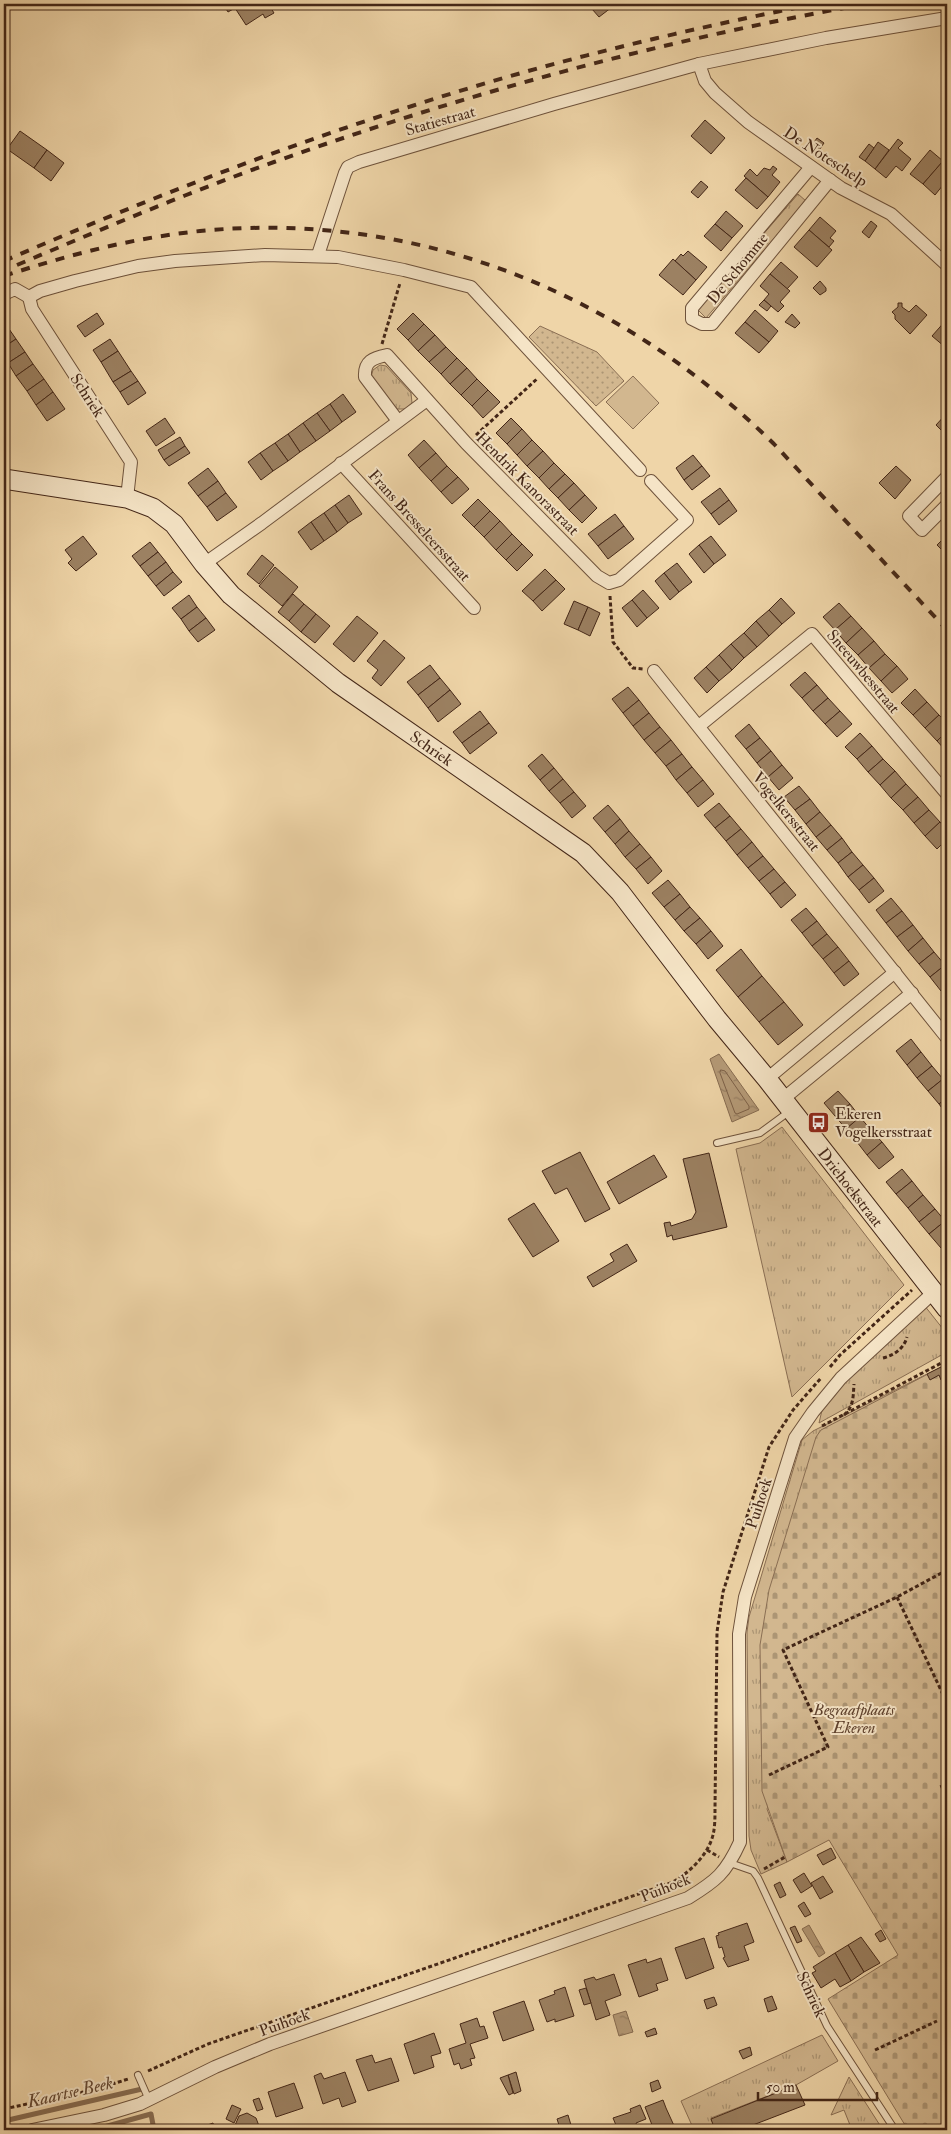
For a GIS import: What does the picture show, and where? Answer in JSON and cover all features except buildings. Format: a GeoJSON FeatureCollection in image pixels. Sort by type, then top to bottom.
{"type":"FeatureCollection","features":[{"type":"Feature","properties":{"kind":"street","name":"Statiestraat"},"geometry":{"type":"LineString","coordinates":[[318,255],[345,173],[348,168],[359,162],[554,104],[699,64],[826,38],[947,18]]}},
{"type":"Feature","properties":{"kind":"street","name":"De Noteschelp"},"geometry":{"type":"LineString","coordinates":[[699,64],[705,81],[715,93],[748,122],[830,180],[892,214],[947,264]]}},
{"type":"Feature","properties":{"kind":"street","name":"De Schomme"},"geometry":{"type":"LineString","coordinates":[[811,167],[692,308],[692,319],[697,323],[712,324],[830,180]]}},
{"type":"Feature","properties":{"kind":"street"},"geometry":{"type":"LineString","coordinates":[[4,294],[15,289],[29,297],[40,291],[75,281],[138,266],[236,256],[318,255],[338,257],[404,270],[471,287],[640,470]]}},
{"type":"Feature","properties":{"kind":"street","name":"Schriek"},"geometry":{"type":"LineString","coordinates":[[29,297],[32,309],[131,462],[127,498]]}},
{"type":"Feature","properties":{"kind":"street","name":"Hendrik Kanorastraat"},"geometry":{"type":"LineString","coordinates":[[378,357],[387,355],[466,444],[597,576],[609,583]]}},
{"type":"Feature","properties":{"kind":"street"},"geometry":{"type":"LineString","coordinates":[[378,357],[369,360],[365,368],[365,377],[398,421]]}},
{"type":"Feature","properties":{"kind":"street","name":"Frans Bresseleersstraat"},"geometry":{"type":"LineString","coordinates":[[204,564],[427,400]]}},
{"type":"Feature","properties":{"kind":"street","name":"Frans Bresseleersstraat"},"geometry":{"type":"LineString","coordinates":[[342,463],[474,608]]}},
{"type":"Feature","properties":{"kind":"street"},"geometry":{"type":"LineString","coordinates":[[947,477],[909,516],[922,530],[947,505]]}},
{"type":"Feature","properties":{"kind":"street","name":"Schriek"},"geometry":{"type":"LineString","coordinates":[[4,479],[127,498],[153,508],[174,524],[204,564],[245,607],[338,683],[583,853],[620,892],[718,1019]]}},
{"type":"Feature","properties":{"kind":"street"},"geometry":{"type":"LineString","coordinates":[[609,583],[619,580],[686,520],[651,481]]}},
{"type":"Feature","properties":{"kind":"street","name":"Sneeuwbesstraat"},"geometry":{"type":"LineString","coordinates":[[699,726],[812,634],[947,794]]}},
{"type":"Feature","properties":{"kind":"street","name":"Vogelkersstraat"},"geometry":{"type":"LineString","coordinates":[[654,671],[947,1038]]}},
{"type":"Feature","properties":{"kind":"street"},"geometry":{"type":"LineString","coordinates":[[767,1079],[895,972]]}},
{"type":"Feature","properties":{"kind":"street"},"geometry":{"type":"LineString","coordinates":[[787,1105],[912,993]]}},
{"type":"Feature","properties":{"kind":"street","name":"Driehoekstraat"},"geometry":{"type":"LineString","coordinates":[[718,1019],[947,1308]]}},
{"type":"Feature","properties":{"kind":"street","name":"Puihoek"},"geometry":{"type":"LineString","coordinates":[[32,2130],[104,2115],[140,2104],[215,2066],[270,2044],[688,1898],[713,1882],[730,1863],[740,1842],[739,1634],[745,1597],[795,1438],[813,1412],[841,1378],[929,1286]]}},
{"type":"Feature","properties":{"kind":"lane"},"geometry":{"type":"LineString","coordinates":[[717,1143],[760,1133],[787,1105]]}},
{"type":"Feature","properties":{"kind":"lane"},"geometry":{"type":"LineString","coordinates":[[730,1863],[753,1871],[758,1878]]}},
{"type":"Feature","properties":{"kind":"lane","name":"Schriek"},"geometry":{"type":"LineString","coordinates":[[758,1878],[826,2026],[895,2130]]}},
{"type":"Feature","properties":{"kind":"lane"},"geometry":{"type":"LineString","coordinates":[[138,2075],[149,2100]]}},
{"type":"Feature","properties":{"kind":"path"},"geometry":{"type":"LineString","coordinates":[[378,357],[404,270]]}},
{"type":"Feature","properties":{"kind":"path"},"geometry":{"type":"LineString","coordinates":[[466,444],[547,370]]}},
{"type":"Feature","properties":{"kind":"path"},"geometry":{"type":"LineString","coordinates":[[609,583],[613,642],[634,668],[654,671]]}},
{"type":"Feature","properties":{"kind":"path"},"geometry":{"type":"LineString","coordinates":[[828,1369],[840,1355],[929,1286]]}},
{"type":"Feature","properties":{"kind":"path"},"geometry":{"type":"LineString","coordinates":[[822,1426],[947,1360]]}},
{"type":"Feature","properties":{"kind":"path"},"geometry":{"type":"LineString","coordinates":[[4,2109],[98,2089],[138,2075],[208,2044],[673,1882],[684,1875],[707,1850],[713,1836],[717,1632],[723,1592],[769,1447],[793,1410],[822,1376]]}},
{"type":"Feature","properties":{"kind":"path"},"geometry":{"type":"LineString","coordinates":[[769,1775],[828,1747],[782,1650],[897,1597],[947,1570]]}},
{"type":"Feature","properties":{"kind":"path"},"geometry":{"type":"LineString","coordinates":[[897,1597],[947,1703]]}},
{"type":"Feature","properties":{"kind":"path"},"geometry":{"type":"LineString","coordinates":[[941,1786],[947,1799]]}},
{"type":"Feature","properties":{"kind":"path"},"geometry":{"type":"LineString","coordinates":[[758,1878],[765,1867],[785,1857]]}},
{"type":"Feature","properties":{"kind":"path"},"geometry":{"type":"LineString","coordinates":[[875,2050],[937,2020]]}},
{"type":"Feature","properties":{"kind":"green space"},"geometry":{"type":"Polygon","coordinates":[[[798,194],[806,201],[706,318],[698,310],[798,194]]]}},
{"type":"Feature","properties":{"kind":"green space"},"geometry":{"type":"Polygon","coordinates":[[[540,326],[597,352],[624,381],[596,406],[529,337],[540,326]]]}},
{"type":"Feature","properties":{"kind":"green space"},"geometry":{"type":"Polygon","coordinates":[[[380,365],[386,366],[411,393],[412,403],[405,409],[396,409],[371,377],[373,370],[380,365]]]}},
{"type":"Feature","properties":{"kind":"green space"},"geometry":{"type":"Polygon","coordinates":[[[633,376],[659,403],[633,429],[606,402],[633,376]]]}},
{"type":"Feature","properties":{"kind":"green space"},"geometry":{"type":"Polygon","coordinates":[[[782,1127],[904,1285],[792,1397],[736,1149],[760,1143],[782,1127]]]}},
{"type":"Feature","properties":{"kind":"green space"},"geometry":{"type":"Polygon","coordinates":[[[924,1305],[943,1329],[947,1352],[819,1423],[823,1406],[839,1385],[924,1305]]]}},
{"type":"Feature","properties":{"kind":"green space","name":"Begraafplaats Ekeren"},"geometry":{"type":"Polygon","coordinates":[[[947,1364],[947,2130],[908,2130],[828,1999],[898,1955],[829,1840],[787,1862],[762,1791],[760,1645],[769,1590],[816,1437],[821,1430],[947,1364]]]}},
{"type":"Feature","properties":{"kind":"green space"},"geometry":{"type":"Polygon","coordinates":[[[927,1374],[767,1809],[787,1862],[761,1874],[751,1850],[749,1836],[747,1632],[749,1617],[802,1440],[813,1431],[927,1374]]]}},
{"type":"Feature","properties":{"kind":"green space"},"geometry":{"type":"Polygon","coordinates":[[[822,2035],[838,2061],[796,2085],[711,2118],[715,2130],[694,2130],[681,2101],[822,2035]]]}},
{"type":"Feature","properties":{"kind":"green space"},"geometry":{"type":"Polygon","coordinates":[[[849,2077],[883,2130],[852,2130],[844,2110],[831,2115],[849,2077]]]}},
{"type":"Feature","properties":{"kind":"water"},"geometry":{"type":"Polygon","coordinates":[[[719,1054],[759,1110],[732,1122],[710,1059],[719,1054]]]}},
{"type":"Feature","properties":{"kind":"water"},"geometry":{"type":"Polygon","coordinates":[[[809,1925],[825,1953],[819,1957],[802,1929],[809,1925]]]}},
{"type":"Feature","properties":{"kind":"water"},"geometry":{"type":"Polygon","coordinates":[[[626,2011],[633,2032],[619,2036],[613,2015],[626,2011]]]}},
{"type":"Feature","properties":{"kind":"waterway","name":"Kaartse Beek"},"geometry":{"type":"LineString","coordinates":[[4,2121],[142,2089]]}},
{"type":"Feature","properties":{"kind":"waterway"},"geometry":{"type":"LineString","coordinates":[[93,2130],[151,2114],[154,2130]]}},
{"type":"Feature","properties":{"kind":"railway"},"geometry":{"type":"LineString","coordinates":[[4,261],[206,178],[360,123],[462,90],[612,49],[713,25],[815,4]]}},
{"type":"Feature","properties":{"kind":"railway"},"geometry":{"type":"LineString","coordinates":[[17,265],[241,174],[420,113],[493,91],[641,52],[715,34],[866,4]]}},
{"type":"Feature","properties":{"kind":"railway"},"geometry":{"type":"LineString","coordinates":[[4,276],[76,254],[150,238],[200,231],[281,228],[360,234],[437,249],[511,273],[582,304],[650,344],[714,390],[774,444],[947,630]]}},
{"type":"Feature","properties":{"kind":"place","name":"Ekeren Vogelkersstraat"},"geometry":{"type":"Point","coordinates":[819,1122]}}]}
